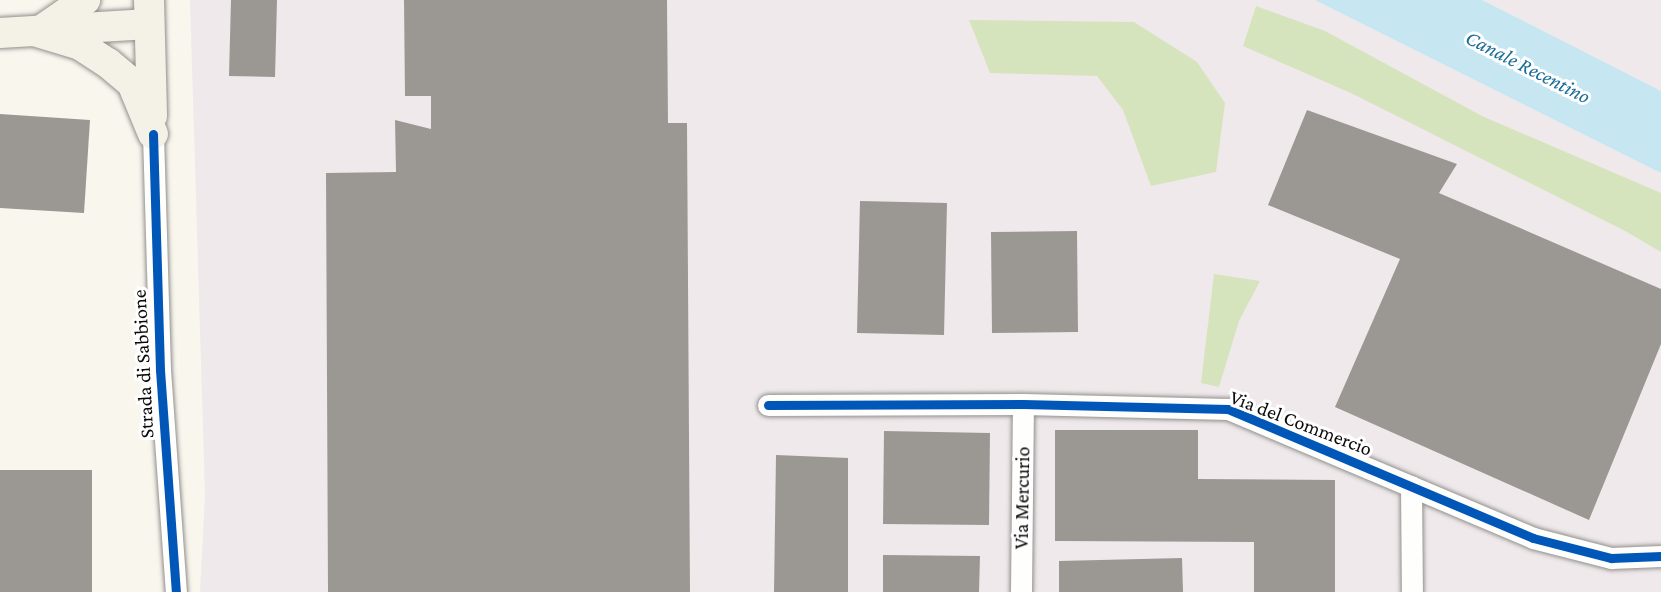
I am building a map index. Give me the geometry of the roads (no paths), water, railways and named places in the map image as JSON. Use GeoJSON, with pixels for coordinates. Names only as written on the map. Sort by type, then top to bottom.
{"type":"FeatureCollection","features":[{"type":"Feature","properties":{"kind":"main road"},"geometry":{"type":"LineString","coordinates":[[38,32],[85,0]]}},
{"type":"Feature","properties":{"kind":"main road"},"geometry":{"type":"LineString","coordinates":[[0,33],[38,32],[149,12]]}},
{"type":"Feature","properties":{"kind":"main road","name":"Strada di Sabbione"},"geometry":{"type":"LineString","coordinates":[[149,12],[153,134]]}},
{"type":"Feature","properties":{"kind":"main road"},"geometry":{"type":"LineString","coordinates":[[38,32],[80,45],[108,63],[132,83],[153,134]]}},
{"type":"Feature","properties":{"kind":"street","name":"Strada di Sabbione"},"geometry":{"type":"LineString","coordinates":[[153,134],[160,370],[176,592]]}},
{"type":"Feature","properties":{"kind":"street","name":"Via del Commercio"},"geometry":{"type":"LineString","coordinates":[[768,405],[1023,404],[1228,409],[1533,538],[1611,558],[1661,556]]}},
{"type":"Feature","properties":{"kind":"street","name":"Via Mercurio"},"geometry":{"type":"LineString","coordinates":[[1022,592],[1023,404]]}},
{"type":"Feature","properties":{"kind":"street"},"geometry":{"type":"LineString","coordinates":[[1411,486],[1412,592]]}},
{"type":"Feature","properties":{"kind":"water","name":"Canale Recentino"},"geometry":{"type":"Polygon","coordinates":[[[1315,0],[1482,0],[1661,91],[1661,173],[1315,0]]]}}]}
